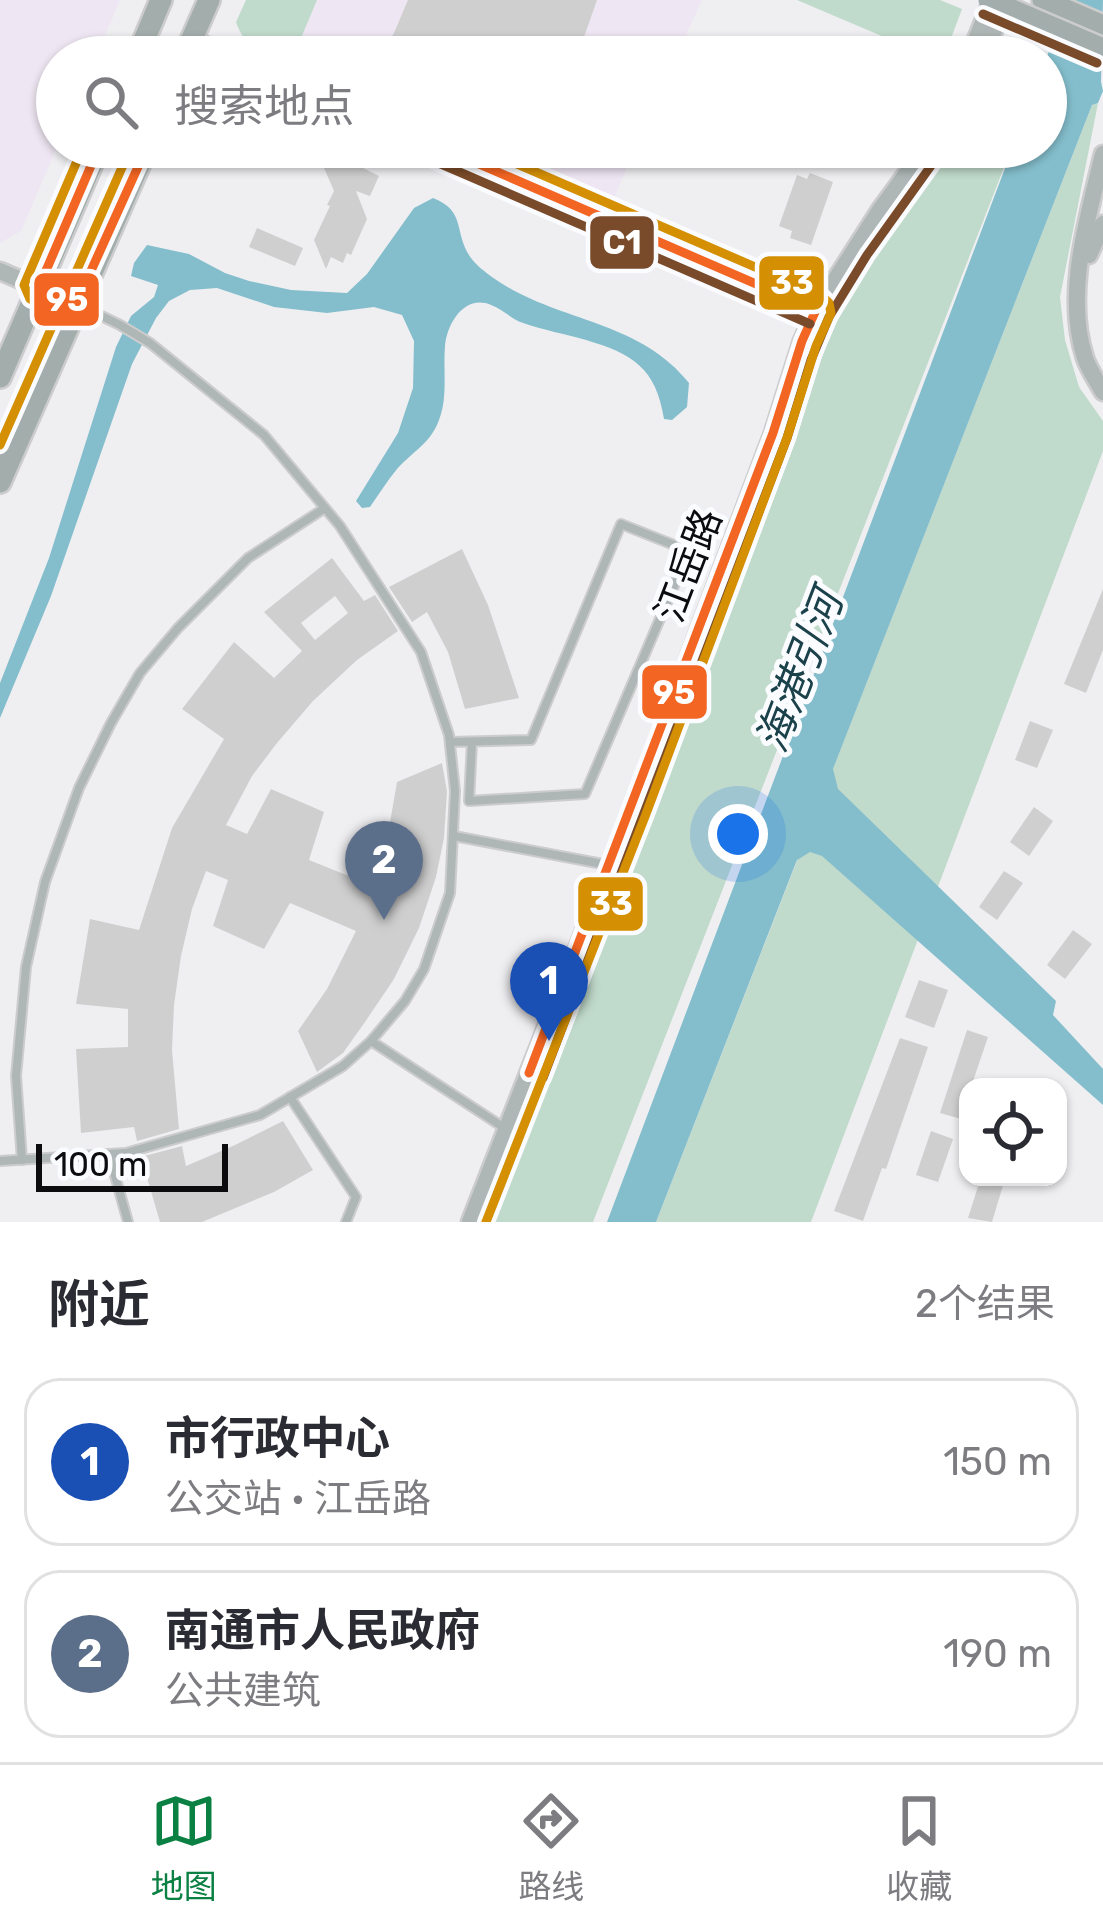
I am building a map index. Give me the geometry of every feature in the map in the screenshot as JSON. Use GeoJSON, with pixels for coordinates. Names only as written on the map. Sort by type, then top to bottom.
{"type":"FeatureCollection","features":[{"type":"Feature","properties":{"kind":"main road"},"geometry":{"type":"LineString","coordinates":[[146,36],[161,0]]}},
{"type":"Feature","properties":{"kind":"main road"},"geometry":{"type":"LineString","coordinates":[[193,36],[208,0]]}},
{"type":"Feature","properties":{"kind":"main road"},"geometry":{"type":"LineString","coordinates":[[990,0],[1103,50]]}},
{"type":"Feature","properties":{"kind":"main road"},"geometry":{"type":"LineString","coordinates":[[1043,0],[1103,26]]}},
{"type":"Feature","properties":{"kind":"main road"},"geometry":{"type":"LineString","coordinates":[[0,376],[90,168]]}},
{"type":"Feature","properties":{"kind":"main road"},"geometry":{"type":"LineString","coordinates":[[0,482],[138,168]]}},
{"type":"Feature","properties":{"kind":"street"},"geometry":{"type":"LineString","coordinates":[[977,36],[990,0]]}},
{"type":"Feature","properties":{"kind":"street"},"geometry":{"type":"LineString","coordinates":[[992,36],[1007,0]]}},
{"type":"Feature","properties":{"kind":"street"},"geometry":{"type":"LineString","coordinates":[[1103,154],[1078,278],[1078,320],[1086,361],[1103,392]]}},
{"type":"Feature","properties":{"kind":"street"},"geometry":{"type":"LineString","coordinates":[[488,168],[815,310]]}},
{"type":"Feature","properties":{"kind":"street","name":"江岳路"},"geometry":{"type":"LineString","coordinates":[[470,1222],[773,434],[802,341],[815,310],[911,168]]}},
{"type":"Feature","properties":{"kind":"street"},"geometry":{"type":"LineString","coordinates":[[1078,278],[1103,224]]}},
{"type":"Feature","properties":{"kind":"street"},"geometry":{"type":"LineString","coordinates":[[0,271],[76,304]]}},
{"type":"Feature","properties":{"kind":"lane"},"geometry":{"type":"LineString","coordinates":[[0,1161],[126,1153],[260,1115],[343,1066],[405,1001],[424,969],[449,892],[454,836],[450,742],[421,652],[340,526],[264,435],[149,343],[76,304]]}},
{"type":"Feature","properties":{"kind":"lane"},"geometry":{"type":"LineString","coordinates":[[22,1160],[16,1076],[26,967],[45,882],[79,788],[140,673],[178,628],[248,558],[325,508]]}},
{"type":"Feature","properties":{"kind":"lane"},"geometry":{"type":"LineString","coordinates":[[450,742],[531,740],[621,524],[689,551],[585,794],[470,802],[472,742]]}},
{"type":"Feature","properties":{"kind":"lane"},"geometry":{"type":"LineString","coordinates":[[454,836],[610,866]]}},
{"type":"Feature","properties":{"kind":"lane"},"geometry":{"type":"LineString","coordinates":[[371,1041],[507,1130]]}},
{"type":"Feature","properties":{"kind":"lane"},"geometry":{"type":"LineString","coordinates":[[290,1097],[356,1197],[346,1222]]}},
{"type":"Feature","properties":{"kind":"lane"},"geometry":{"type":"LineString","coordinates":[[109,1154],[128,1222]]}},
{"type":"Feature","properties":{"kind":"shaded area"},"geometry":{"type":"Polygon","coordinates":[[[0,0],[120,0],[105,36],[36,36],[36,168],[48,168],[21,231],[0,243],[0,0]]]}},
{"type":"Feature","properties":{"kind":"shaded area"},"geometry":{"type":"Polygon","coordinates":[[[317,0],[702,0],[686,36],[302,36],[317,0]]]}},
{"type":"Feature","properties":{"kind":"shaded area"},"geometry":{"type":"Polygon","coordinates":[[[527,168],[627,168],[611,205],[527,168]]]}},
{"type":"Feature","properties":{"kind":"green space"},"geometry":{"type":"Polygon","coordinates":[[[246,0],[317,0],[302,36],[243,36],[236,22],[246,0]]]}},
{"type":"Feature","properties":{"kind":"green space"},"geometry":{"type":"Polygon","coordinates":[[[797,0],[940,0],[962,9],[952,36],[882,36],[797,0]]]}},
{"type":"Feature","properties":{"kind":"green space"},"geometry":{"type":"Polygon","coordinates":[[[1098,103],[1060,297],[1065,340],[1079,387],[1103,421],[1103,451],[811,1222],[656,1222],[1092,105],[1098,103]]]}},
{"type":"Feature","properties":{"kind":"green space"},"geometry":{"type":"Polygon","coordinates":[[[932,168],[1004,168],[593,1222],[485,1222],[831,321],[932,168]]]}},
{"type":"Feature","properties":{"kind":"water"},"geometry":{"type":"Polygon","coordinates":[[[1068,0],[1103,0],[1103,91],[1092,105],[833,769],[838,789],[1056,1001],[1053,1015],[1103,1069],[1103,1105],[822,856],[810,852],[797,860],[656,1222],[607,1222],[1005,168],[1067,168],[1067,36],[1055,36],[1068,0]]]}},
{"type":"Feature","properties":{"kind":"water"},"geometry":{"type":"Polygon","coordinates":[[[433,198],[451,209],[466,249],[483,270],[542,304],[645,345],[689,383],[687,407],[672,420],[664,419],[655,387],[629,358],[603,345],[523,323],[491,305],[473,304],[459,313],[446,337],[443,402],[436,428],[397,469],[370,507],[362,508],[356,501],[398,433],[413,388],[414,341],[402,315],[374,307],[327,313],[274,307],[217,288],[190,290],[169,301],[132,364],[51,596],[0,718],[0,683],[49,558],[116,347],[131,316],[154,297],[158,285],[131,276],[147,245],[189,254],[249,281],[291,290],[347,293],[367,274],[414,208],[433,198]]]}},
{"type":"Feature","properties":{"kind":"building"},"geometry":{"type":"Polygon","coordinates":[[[408,0],[597,0],[584,36],[394,33],[408,0]]]}},
{"type":"Feature","properties":{"kind":"building"},"geometry":{"type":"Polygon","coordinates":[[[324,168],[363,168],[379,176],[370,196],[356,191],[367,219],[351,255],[347,253],[343,263],[331,257],[326,269],[314,240],[334,191],[324,168]]]}},
{"type":"Feature","properties":{"kind":"building"},"geometry":{"type":"Polygon","coordinates":[[[810,173],[833,182],[811,245],[790,238],[792,231],[779,226],[797,175],[807,179],[810,173]]]}},
{"type":"Feature","properties":{"kind":"building"},"geometry":{"type":"Polygon","coordinates":[[[257,228],[303,248],[295,266],[249,247],[257,228]]]}},
{"type":"Feature","properties":{"kind":"building"},"geometry":{"type":"Polygon","coordinates":[[[462,549],[488,605],[519,698],[465,709],[448,652],[427,612],[412,622],[389,587],[462,549]]]}},
{"type":"Feature","properties":{"kind":"building"},"geometry":{"type":"Polygon","coordinates":[[[332,558],[364,601],[375,595],[398,631],[357,660],[313,701],[252,776],[226,825],[247,834],[271,789],[324,812],[309,860],[371,885],[384,857],[397,782],[442,763],[447,792],[444,838],[419,928],[394,979],[365,1022],[343,1053],[317,1072],[298,1031],[327,989],[356,931],[290,903],[264,949],[213,926],[228,880],[206,871],[192,909],[174,1005],[172,1050],[179,1129],[137,1141],[134,1127],[81,1133],[76,1049],[128,1047],[128,1009],[76,1004],[90,919],[139,930],[172,828],[224,739],[182,709],[234,642],[274,678],[302,651],[264,612],[332,558]],[[335,596],[301,623],[315,640],[348,613],[335,596]]]}},
{"type":"Feature","properties":{"kind":"building"},"geometry":{"type":"Polygon","coordinates":[[[1103,589],[1103,650],[1086,693],[1064,684],[1103,589]]]}},
{"type":"Feature","properties":{"kind":"building"},"geometry":{"type":"Polygon","coordinates":[[[1030,721],[1053,730],[1037,768],[1015,760],[1030,721]]]}},
{"type":"Feature","properties":{"kind":"building"},"geometry":{"type":"Polygon","coordinates":[[[1034,807],[1053,821],[1029,856],[1010,842],[1034,807]]]}},
{"type":"Feature","properties":{"kind":"building"},"geometry":{"type":"Polygon","coordinates":[[[1004,871],[1023,883],[997,920],[979,907],[1004,871]]]}},
{"type":"Feature","properties":{"kind":"building"},"geometry":{"type":"Polygon","coordinates":[[[1073,930],[1092,944],[1065,979],[1047,965],[1073,930]]]}},
{"type":"Feature","properties":{"kind":"building"},"geometry":{"type":"Polygon","coordinates":[[[919,980],[948,990],[934,1028],[905,1017],[919,980]]]}},
{"type":"Feature","properties":{"kind":"building"},"geometry":{"type":"Polygon","coordinates":[[[967,1030],[988,1037],[974,1078],[959,1078],[959,1118],[940,1113],[967,1030]]]}},
{"type":"Feature","properties":{"kind":"building"},"geometry":{"type":"Polygon","coordinates":[[[900,1038],[928,1047],[863,1221],[834,1211],[900,1038]]]}},
{"type":"Feature","properties":{"kind":"building"},"geometry":{"type":"Polygon","coordinates":[[[283,1121],[313,1170],[202,1222],[160,1222],[141,1157],[182,1146],[186,1166],[283,1121]]]}},
{"type":"Feature","properties":{"kind":"building"},"geometry":{"type":"Polygon","coordinates":[[[931,1131],[953,1139],[938,1182],[916,1175],[931,1131]]]}},
{"type":"Feature","properties":{"kind":"building"},"geometry":{"type":"Polygon","coordinates":[[[978,1186],[1003,1186],[992,1222],[968,1218],[978,1186]]]}},
{"type":"Feature","properties":{"kind":"transit line","name":"C1"},"geometry":{"type":"LineString","coordinates":[[983,14],[1034,36]]}},
{"type":"Feature","properties":{"kind":"transit line","name":"C1"},"geometry":{"type":"LineString","coordinates":[[1067,50],[1097,63]]}},
{"type":"Feature","properties":{"kind":"transit line","name":"33"},"geometry":{"type":"LineString","coordinates":[[70,318],[30,299],[24,285],[74,168]]}},
{"type":"Feature","properties":{"kind":"transit line","name":"95"},"geometry":{"type":"LineString","coordinates":[[90,168],[39,287],[76,304],[138,168]]}},
{"type":"Feature","properties":{"kind":"transit line","name":"33"},"geometry":{"type":"LineString","coordinates":[[0,445],[122,168]]}},
{"type":"Feature","properties":{"kind":"transit line","name":"C1"},"geometry":{"type":"LineString","coordinates":[[450,168],[810,324]]}},
{"type":"Feature","properties":{"kind":"transit line","name":"95"},"geometry":{"type":"LineString","coordinates":[[488,168],[816,310]]}},
{"type":"Feature","properties":{"kind":"transit line","name":"33"},"geometry":{"type":"LineString","coordinates":[[486,1222],[646,814],[831,313],[822,296],[526,168]]}},
{"type":"Feature","properties":{"kind":"transit line","name":"C1"},"geometry":{"type":"LineString","coordinates":[[543,1078],[829,317],[929,168]]}},
{"type":"Feature","properties":{"kind":"transit line","name":"95"},"geometry":{"type":"LineString","coordinates":[[529,1073],[816,310]]}},
{"type":"Feature","properties":{"kind":"place","name":"南通市人民政府"},"geometry":{"type":"Point","coordinates":[384,920]}},
{"type":"Feature","properties":{"kind":"place","name":"市行政中心"},"geometry":{"type":"Point","coordinates":[549,1041]}},
{"type":"Feature","properties":{"kind":"water label","name":"海港引河"},"geometry":{"type":"Point","coordinates":[799,671]}}]}
